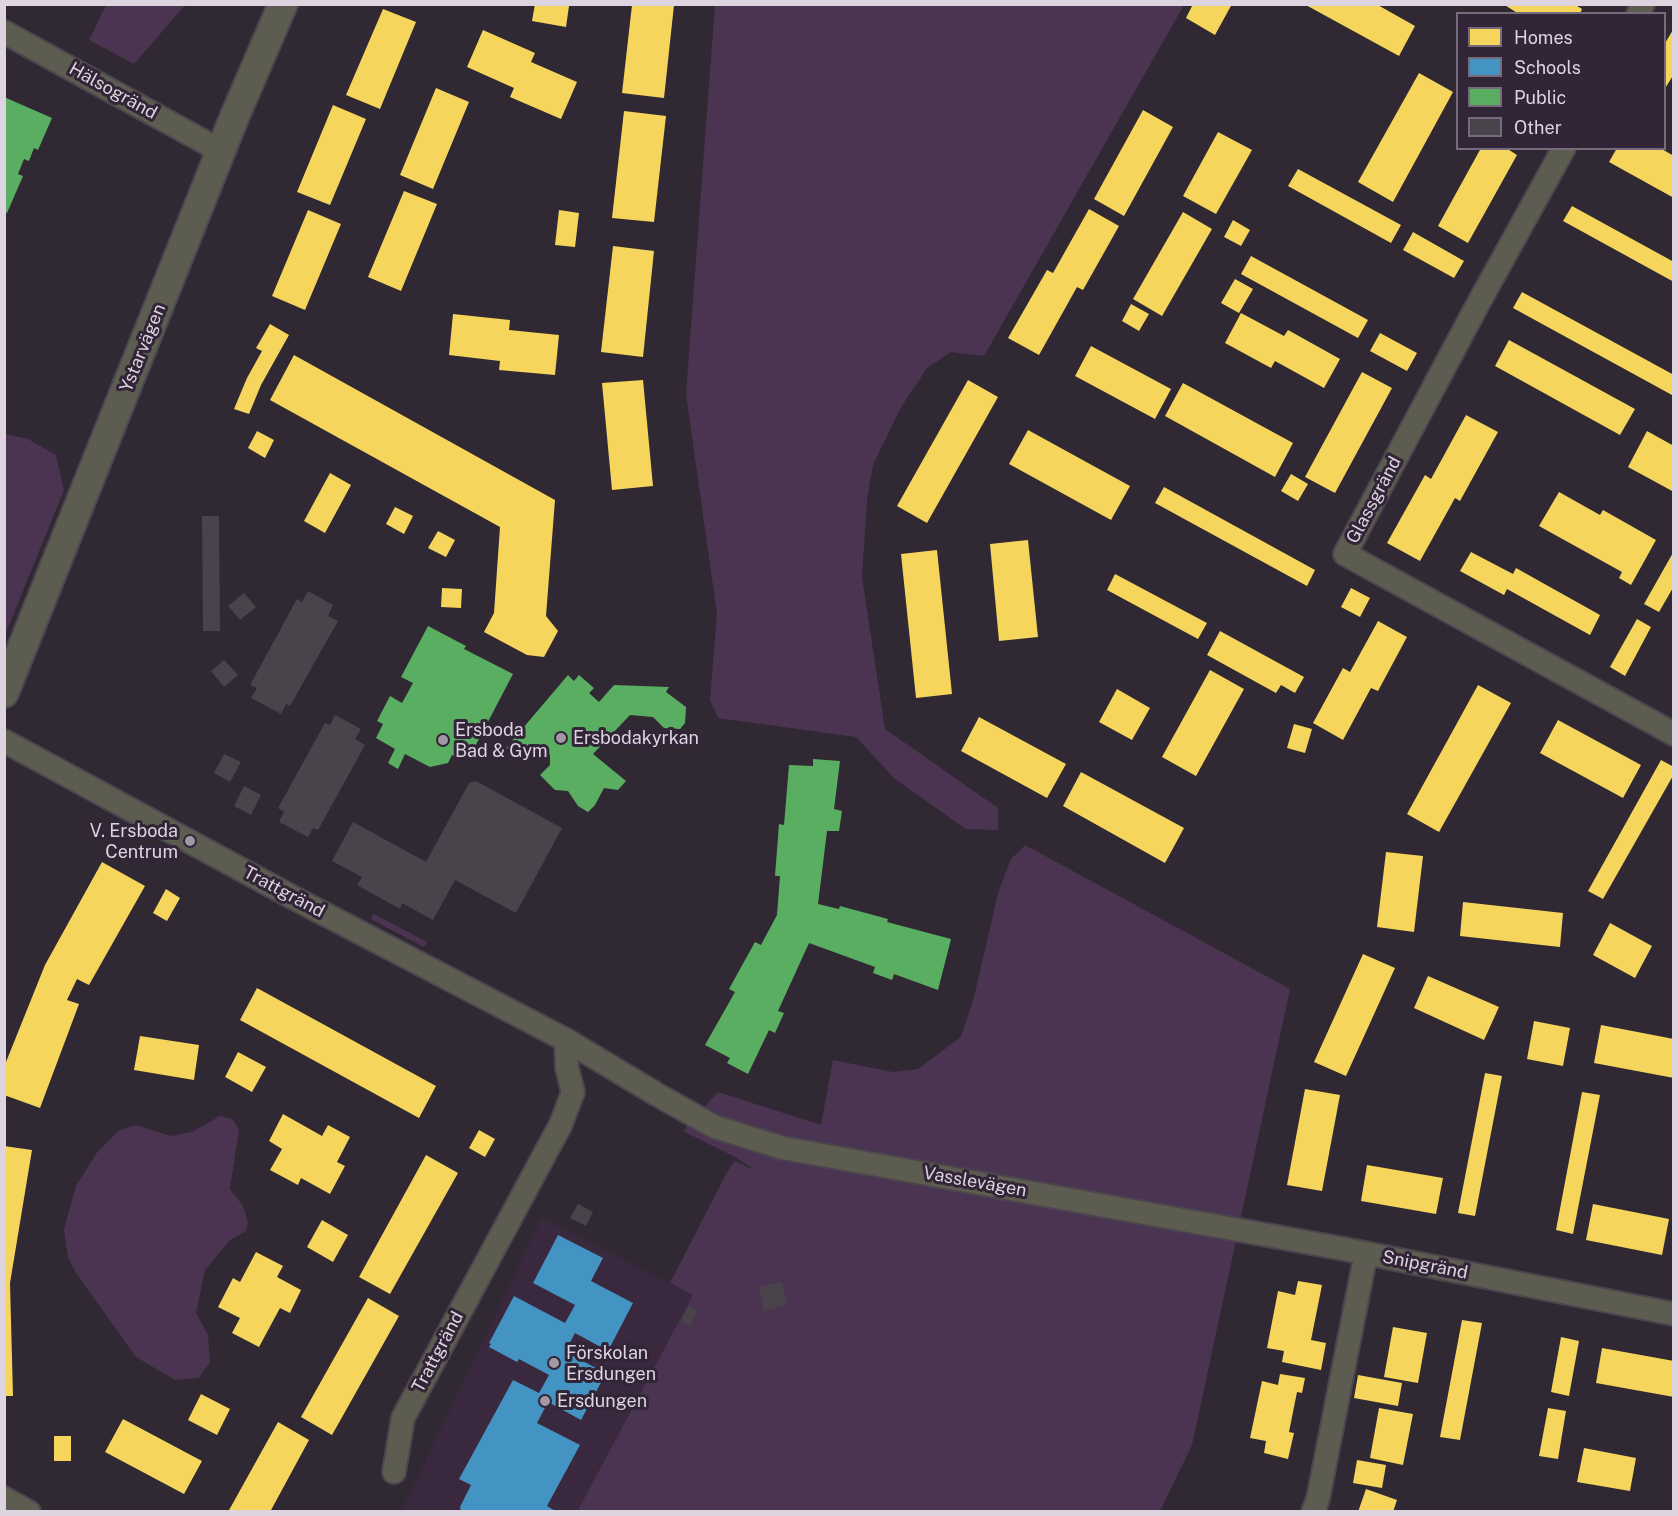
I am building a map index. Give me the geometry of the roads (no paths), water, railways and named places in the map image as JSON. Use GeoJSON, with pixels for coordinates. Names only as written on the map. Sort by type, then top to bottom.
{"type":"FeatureCollection","features":[{"type":"Feature","properties":{"kind":"street","name":"Ystarvägen"},"geometry":{"type":"LineString","coordinates":[[4,693],[221,151],[283,4]]}},
{"type":"Feature","properties":{"kind":"street","name":"Hälsogränd"},"geometry":{"type":"LineString","coordinates":[[4,32],[221,151]]}},
{"type":"Feature","properties":{"kind":"street","name":"Glassgränd"},"geometry":{"type":"LineString","coordinates":[[1563,150],[1478,304],[1346,554],[1674,734]]}},
{"type":"Feature","properties":{"kind":"street","name":"Trattgränd"},"geometry":{"type":"LineString","coordinates":[[4,741],[602,1061]]}},
{"type":"Feature","properties":{"kind":"street","name":"Trattgränd"},"geometry":{"type":"LineString","coordinates":[[394,1472],[403,1418],[561,1124],[573,1092],[567,1068],[566,1040]]}},
{"type":"Feature","properties":{"kind":"street","name":"Vasslevägen"},"geometry":{"type":"LineString","coordinates":[[602,1061],[715,1127],[783,1148],[1366,1253]]}},
{"type":"Feature","properties":{"kind":"street","name":"Snipgränd"},"geometry":{"type":"LineString","coordinates":[[1313,1512],[1318,1499],[1366,1253],[1674,1314]]}},
{"type":"Feature","properties":{"kind":"street"},"geometry":{"type":"LineString","coordinates":[[4,1498],[28,1512]]}},
{"type":"Feature","properties":{"kind":"place","name":"Ersbodakyrkan"},"geometry":{"type":"Point","coordinates":[561,738]}},
{"type":"Feature","properties":{"kind":"place","name":"Ersboda Bad & Gym"},"geometry":{"type":"Point","coordinates":[443,740]}},
{"type":"Feature","properties":{"kind":"place","name":"V. Ersboda Centrum"},"geometry":{"type":"Point","coordinates":[190,841]}},
{"type":"Feature","properties":{"kind":"place","name":"Förskolan Ersdungen"},"geometry":{"type":"Point","coordinates":[554,1363]}},
{"type":"Feature","properties":{"kind":"place","name":"Ersdungen"},"geometry":{"type":"Point","coordinates":[545,1401]}}]}
